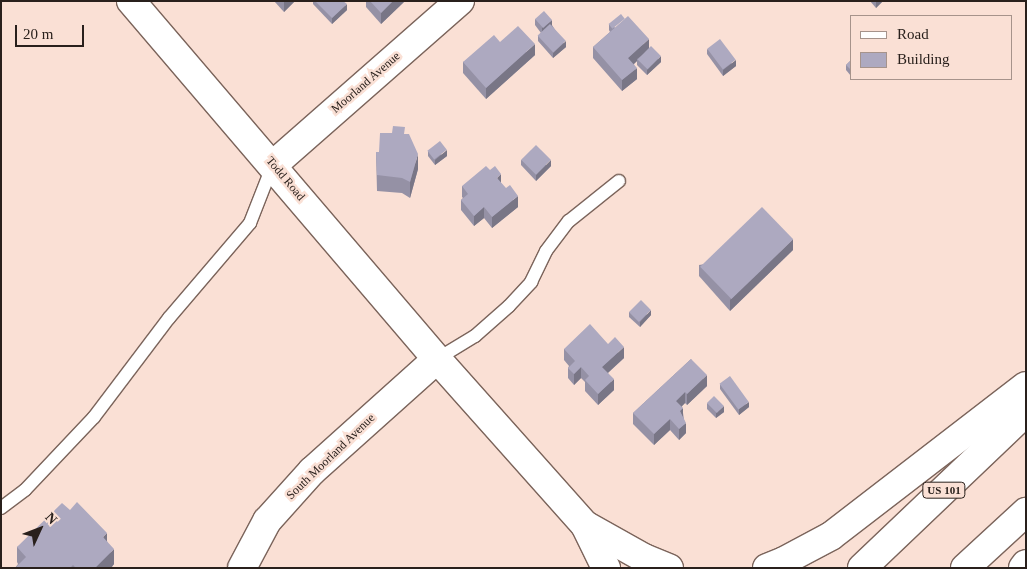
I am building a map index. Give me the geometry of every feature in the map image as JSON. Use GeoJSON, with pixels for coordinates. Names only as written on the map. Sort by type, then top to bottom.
{"type":"FeatureCollection","features":[{"type":"Feature","properties":{"kind":"main road","name":"Todd Road"},"geometry":{"type":"LineString","coordinates":[[131,1],[437,358],[584,525]]}},
{"type":"Feature","properties":{"kind":"main road","name":"Moorland Avenue"},"geometry":{"type":"LineString","coordinates":[[273,165],[460,1]]}},
{"type":"Feature","properties":{"kind":"main road","name":"South Moorland Avenue"},"geometry":{"type":"LineString","coordinates":[[242,568],[267,520],[312,471],[437,358]]}},
{"type":"Feature","properties":{"kind":"main road"},"geometry":{"type":"LineString","coordinates":[[767,568],[784,562],[830,536],[1026,386]]}},
{"type":"Feature","properties":{"kind":"main road","name":"US 101"},"geometry":{"type":"LineString","coordinates":[[862,568],[1026,412]]}},
{"type":"Feature","properties":{"kind":"main road"},"geometry":{"type":"LineString","coordinates":[[965,568],[1026,512]]}},
{"type":"Feature","properties":{"kind":"main road"},"geometry":{"type":"LineString","coordinates":[[584,525],[606,568]]}},
{"type":"Feature","properties":{"kind":"main road"},"geometry":{"type":"LineString","coordinates":[[584,525],[644,558],[669,568]]}},
{"type":"Feature","properties":{"kind":"main road"},"geometry":{"type":"LineString","coordinates":[[1023,568],[1026,564]]}},
{"type":"Feature","properties":{"kind":"lane"},"geometry":{"type":"LineString","coordinates":[[1,508],[25,490],[94,417],[169,318],[250,223],[273,165]]}},
{"type":"Feature","properties":{"kind":"lane"},"geometry":{"type":"LineString","coordinates":[[437,358],[475,336],[509,306],[531,282],[546,250],[569,221],[619,181]]}},
{"type":"Feature","properties":{"kind":"building"},"geometry":{"type":"Polygon","coordinates":[[[315,1],[343,1],[347,4],[332,18],[315,1]]]}},
{"type":"Feature","properties":{"kind":"building"},"geometry":{"type":"Polygon","coordinates":[[[370,1],[393,1],[381,13],[370,1]]]}},
{"type":"Feature","properties":{"kind":"building"},"geometry":{"type":"Polygon","coordinates":[[[544,11],[552,20],[543,28],[535,19],[544,11]]]}},
{"type":"Feature","properties":{"kind":"building"},"geometry":{"type":"Polygon","coordinates":[[[621,14],[625,19],[612,29],[609,24],[621,14]]]}},
{"type":"Feature","properties":{"kind":"building"},"geometry":{"type":"Polygon","coordinates":[[[628,16],[649,39],[628,58],[637,68],[622,80],[593,47],[628,16]]]}},
{"type":"Feature","properties":{"kind":"building"},"geometry":{"type":"Polygon","coordinates":[[[550,24],[566,41],[553,52],[538,36],[550,24]]]}},
{"type":"Feature","properties":{"kind":"building"},"geometry":{"type":"Polygon","coordinates":[[[518,26],[535,44],[486,88],[463,62],[494,35],[500,42],[518,26]]]}},
{"type":"Feature","properties":{"kind":"building"},"geometry":{"type":"Polygon","coordinates":[[[720,39],[736,60],[723,69],[707,49],[720,39]]]}},
{"type":"Feature","properties":{"kind":"building"},"geometry":{"type":"Polygon","coordinates":[[[651,46],[661,56],[647,69],[638,59],[651,46]]]}},
{"type":"Feature","properties":{"kind":"building"},"geometry":{"type":"Polygon","coordinates":[[[850,61],[850,69],[846,65],[850,61]]]}},
{"type":"Feature","properties":{"kind":"building"},"geometry":{"type":"Polygon","coordinates":[[[393,126],[405,127],[404,134],[409,134],[418,154],[410,182],[402,178],[377,175],[376,152],[379,152],[380,133],[392,133],[393,126]]]}},
{"type":"Feature","properties":{"kind":"building"},"geometry":{"type":"Polygon","coordinates":[[[440,141],[447,150],[434,160],[427,151],[440,141]]]}},
{"type":"Feature","properties":{"kind":"building"},"geometry":{"type":"Polygon","coordinates":[[[536,145],[551,160],[536,175],[521,160],[536,145]]]}},
{"type":"Feature","properties":{"kind":"building"},"geometry":{"type":"Polygon","coordinates":[[[486,166],[490,170],[495,166],[501,174],[497,178],[506,188],[510,185],[518,196],[492,217],[484,207],[474,216],[461,200],[468,194],[462,186],[486,166]]]}},
{"type":"Feature","properties":{"kind":"building"},"geometry":{"type":"Polygon","coordinates":[[[762,207],[793,239],[731,299],[700,267],[762,207]]]}},
{"type":"Feature","properties":{"kind":"building"},"geometry":{"type":"Polygon","coordinates":[[[641,300],[651,310],[639,322],[629,312],[641,300]]]}},
{"type":"Feature","properties":{"kind":"building"},"geometry":{"type":"Polygon","coordinates":[[[590,324],[608,344],[615,337],[624,347],[602,367],[614,379],[598,394],[585,380],[589,376],[581,367],[574,374],[568,368],[575,361],[564,349],[590,324]]]}},
{"type":"Feature","properties":{"kind":"building"},"geometry":{"type":"Polygon","coordinates":[[[691,359],[707,375],[687,394],[685,392],[676,401],[683,408],[680,411],[686,423],[679,429],[670,419],[654,434],[633,413],[691,359]]]}},
{"type":"Feature","properties":{"kind":"building"},"geometry":{"type":"Polygon","coordinates":[[[730,376],[749,402],[738,410],[719,384],[730,376]]]}},
{"type":"Feature","properties":{"kind":"building"},"geometry":{"type":"Polygon","coordinates":[[[714,396],[724,406],[717,413],[707,403],[714,396]]]}},
{"type":"Feature","properties":{"kind":"building"},"geometry":{"type":"Polygon","coordinates":[[[77,502],[107,533],[103,537],[114,549],[95,568],[76,568],[73,565],[70,568],[15,568],[26,557],[17,547],[62,503],[70,510],[77,502]]]}}]}
